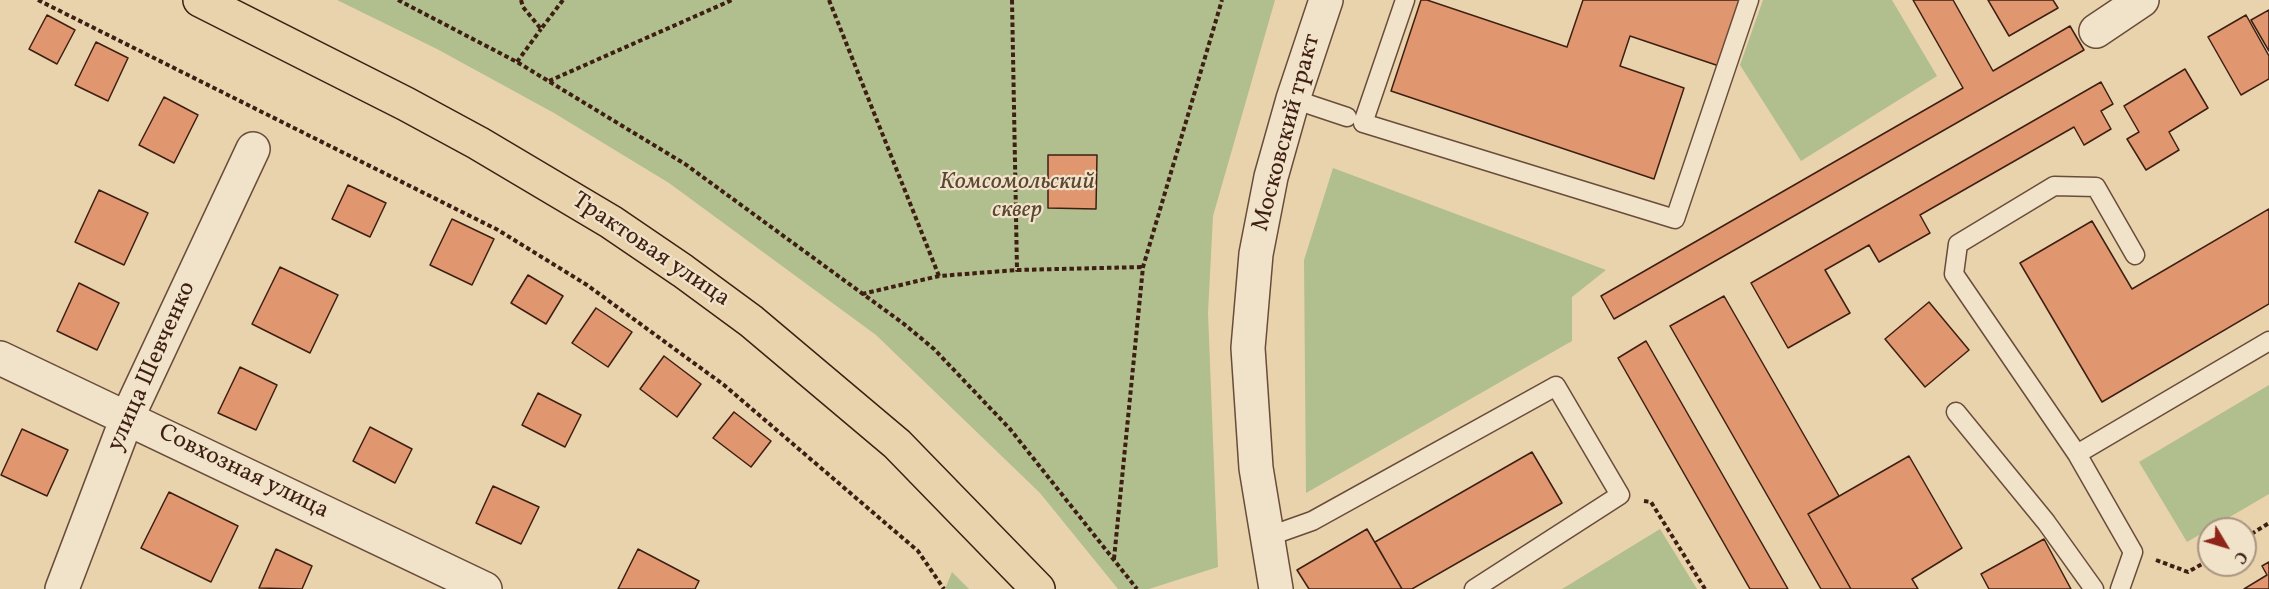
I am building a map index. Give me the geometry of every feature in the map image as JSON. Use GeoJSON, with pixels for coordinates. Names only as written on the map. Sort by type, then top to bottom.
{"type":"FeatureCollection","features":[{"type":"Feature","properties":{"kind":"main road","name":"Трактовая улица"},"geometry":{"type":"LineString","coordinates":[[200,0],[478,143],[611,222],[683,271],[751,321],[897,444],[1038,589]]}},
{"type":"Feature","properties":{"kind":"street","name":"Московский тракт"},"geometry":{"type":"LineString","coordinates":[[1276,589],[1256,468],[1248,348],[1256,254],[1271,177],[1293,99],[1326,0]]}},
{"type":"Feature","properties":{"kind":"street"},"geometry":{"type":"LineString","coordinates":[[2096,31],[2142,0]]}},
{"type":"Feature","properties":{"kind":"street","name":"улица Шевченко"},"geometry":{"type":"LineString","coordinates":[[62,589],[127,418],[253,149]]}},
{"type":"Feature","properties":{"kind":"street","name":"Совхозная улица"},"geometry":{"type":"LineString","coordinates":[[0,358],[485,589]]}},
{"type":"Feature","properties":{"kind":"lane"},"geometry":{"type":"LineString","coordinates":[[1405,0],[1363,123],[1675,219],[1749,0]]}},
{"type":"Feature","properties":{"kind":"lane"},"geometry":{"type":"LineString","coordinates":[[1293,99],[1347,117]]}},
{"type":"Feature","properties":{"kind":"lane"},"geometry":{"type":"LineString","coordinates":[[2120,589],[2133,552],[2077,454],[1954,274],[1958,244],[2054,186],[2096,187],[2135,255]]}},
{"type":"Feature","properties":{"kind":"lane"},"geometry":{"type":"LineString","coordinates":[[2077,454],[2269,341]]}},
{"type":"Feature","properties":{"kind":"lane"},"geometry":{"type":"LineString","coordinates":[[1267,537],[1312,521],[1556,387],[1620,495],[1474,589]]}},
{"type":"Feature","properties":{"kind":"lane"},"geometry":{"type":"LineString","coordinates":[[1956,412],[2046,522],[2094,589]]}},
{"type":"Feature","properties":{"kind":"path"},"geometry":{"type":"LineString","coordinates":[[38,0],[498,230],[587,285],[733,392],[918,551],[944,589]]}},
{"type":"Feature","properties":{"kind":"path"},"geometry":{"type":"LineString","coordinates":[[398,0],[517,62],[685,164],[904,324],[927,344],[1010,429],[1137,589]]}},
{"type":"Feature","properties":{"kind":"path"},"geometry":{"type":"LineString","coordinates":[[521,0],[541,29]]}},
{"type":"Feature","properties":{"kind":"path"},"geometry":{"type":"LineString","coordinates":[[517,62],[563,0]]}},
{"type":"Feature","properties":{"kind":"path"},"geometry":{"type":"LineString","coordinates":[[548,81],[732,0]]}},
{"type":"Feature","properties":{"kind":"path"},"geometry":{"type":"LineString","coordinates":[[829,0],[939,276]]}},
{"type":"Feature","properties":{"kind":"path"},"geometry":{"type":"LineString","coordinates":[[1012,0],[1017,270]]}},
{"type":"Feature","properties":{"kind":"path"},"geometry":{"type":"LineString","coordinates":[[1114,559],[1143,267],[1222,0]]}},
{"type":"Feature","properties":{"kind":"path"},"geometry":{"type":"LineString","coordinates":[[862,294],[939,276],[1017,270],[1143,267]]}},
{"type":"Feature","properties":{"kind":"path"},"geometry":{"type":"LineString","coordinates":[[1620,495],[1652,502],[1705,589]]}},
{"type":"Feature","properties":{"kind":"path"},"geometry":{"type":"LineString","coordinates":[[2133,552],[2188,572],[2197,567]]}},
{"type":"Feature","properties":{"kind":"green space","name":"Комсомольский сквер"},"geometry":{"type":"Polygon","coordinates":[[[337,0],[1275,0],[1213,216],[1208,313],[1218,567],[1149,589],[1118,589],[1040,493],[876,335],[669,183],[554,113],[437,49],[337,0]]]}},
{"type":"Feature","properties":{"kind":"green space"},"geometry":{"type":"Polygon","coordinates":[[[1763,0],[1892,0],[1937,76],[1801,161],[1740,65],[1763,0]]]}},
{"type":"Feature","properties":{"kind":"green space"},"geometry":{"type":"Polygon","coordinates":[[[1333,168],[1606,270],[1572,297],[1572,341],[1306,493],[1304,260],[1333,168]]]}},
{"type":"Feature","properties":{"kind":"green space"},"geometry":{"type":"Polygon","coordinates":[[[2269,385],[2269,494],[2230,517],[2197,517],[2197,536],[2187,542],[2139,462],[2269,385]]]}},
{"type":"Feature","properties":{"kind":"green space"},"geometry":{"type":"Polygon","coordinates":[[[1660,529],[1697,589],[1562,589],[1660,529]]]}},
{"type":"Feature","properties":{"kind":"green space"},"geometry":{"type":"Polygon","coordinates":[[[952,572],[969,589],[945,589],[952,572]]]}},
{"type":"Feature","properties":{"kind":"building"},"geometry":{"type":"Polygon","coordinates":[[[1421,0],[1427,0],[1567,47],[1583,0],[1741,0],[1719,66],[1630,36],[1620,66],[1684,88],[1654,179],[1391,91],[1421,0]]]}},
{"type":"Feature","properties":{"kind":"building"},"geometry":{"type":"Polygon","coordinates":[[[1913,0],[1953,0],[1993,71],[2070,26],[2084,50],[1614,319],[1601,296],[1963,88],[1913,0]]]}},
{"type":"Feature","properties":{"kind":"building"},"geometry":{"type":"Polygon","coordinates":[[[1988,0],[2053,0],[2058,8],[2009,36],[1988,0]]]}},
{"type":"Feature","properties":{"kind":"building"},"geometry":{"type":"Polygon","coordinates":[[[2269,10],[2269,51],[2251,20],[2269,10]]]}},
{"type":"Feature","properties":{"kind":"building"},"geometry":{"type":"Polygon","coordinates":[[[47,15],[75,30],[57,64],[29,49],[47,15]]]}},
{"type":"Feature","properties":{"kind":"building"},"geometry":{"type":"Polygon","coordinates":[[[2246,15],[2269,56],[2269,79],[2241,95],[2208,37],[2246,15]]]}},
{"type":"Feature","properties":{"kind":"building"},"geometry":{"type":"Polygon","coordinates":[[[96,42],[128,58],[108,101],[75,85],[96,42]]]}},
{"type":"Feature","properties":{"kind":"building"},"geometry":{"type":"Polygon","coordinates":[[[2185,69],[2208,108],[2169,132],[2179,150],[2146,170],[2127,139],[2139,132],[2124,106],[2185,69]]]}},
{"type":"Feature","properties":{"kind":"building"},"geometry":{"type":"Polygon","coordinates":[[[2101,82],[2113,104],[2101,111],[2111,129],[2084,145],[2074,127],[1920,215],[1930,233],[1879,262],[1869,245],[1825,270],[1850,313],[1788,348],[1751,283],[2101,82]]]}},
{"type":"Feature","properties":{"kind":"building"},"geometry":{"type":"Polygon","coordinates":[[[164,97],[198,115],[174,163],[139,145],[164,97]]]}},
{"type":"Feature","properties":{"kind":"building"},"geometry":{"type":"Polygon","coordinates":[[[1048,155],[1097,155],[1096,209],[1048,208],[1048,155]]]}},
{"type":"Feature","properties":{"kind":"building"},"geometry":{"type":"Polygon","coordinates":[[[348,185],[386,203],[370,237],[332,219],[348,185]]]}},
{"type":"Feature","properties":{"kind":"building"},"geometry":{"type":"Polygon","coordinates":[[[99,190],[148,213],[124,265],[75,242],[99,190]]]}},
{"type":"Feature","properties":{"kind":"building"},"geometry":{"type":"Polygon","coordinates":[[[2269,209],[2269,304],[2102,402],[2020,263],[2092,221],[2132,289],[2269,209]]]}},
{"type":"Feature","properties":{"kind":"building"},"geometry":{"type":"Polygon","coordinates":[[[452,219],[494,239],[472,285],[430,265],[452,219]]]}},
{"type":"Feature","properties":{"kind":"building"},"geometry":{"type":"Polygon","coordinates":[[[280,267],[338,295],[310,353],[252,324],[280,267]]]}},
{"type":"Feature","properties":{"kind":"building"},"geometry":{"type":"Polygon","coordinates":[[[528,275],[563,296],[546,324],[511,303],[528,275]]]}},
{"type":"Feature","properties":{"kind":"building"},"geometry":{"type":"Polygon","coordinates":[[[79,283],[119,303],[97,350],[57,331],[79,283]]]}},
{"type":"Feature","properties":{"kind":"building"},"geometry":{"type":"Polygon","coordinates":[[[1724,296],[1839,496],[1808,514],[1851,589],[1821,589],[1670,326],[1724,296]]]}},
{"type":"Feature","properties":{"kind":"building"},"geometry":{"type":"Polygon","coordinates":[[[1929,302],[1969,350],[1925,387],[1885,339],[1929,302]]]}},
{"type":"Feature","properties":{"kind":"building"},"geometry":{"type":"Polygon","coordinates":[[[596,308],[632,332],[608,367],[572,343],[596,308]]]}},
{"type":"Feature","properties":{"kind":"building"},"geometry":{"type":"Polygon","coordinates":[[[1646,341],[1788,589],[1750,589],[1618,358],[1646,341]]]}},
{"type":"Feature","properties":{"kind":"building"},"geometry":{"type":"Polygon","coordinates":[[[664,356],[701,384],[677,417],[640,389],[664,356]]]}},
{"type":"Feature","properties":{"kind":"building"},"geometry":{"type":"Polygon","coordinates":[[[240,367],[277,385],[256,430],[218,413],[240,367]]]}},
{"type":"Feature","properties":{"kind":"building"},"geometry":{"type":"Polygon","coordinates":[[[538,393],[581,415],[565,447],[522,425],[538,393]]]}},
{"type":"Feature","properties":{"kind":"building"},"geometry":{"type":"Polygon","coordinates":[[[734,412],[771,441],[751,467],[713,438],[734,412]]]}},
{"type":"Feature","properties":{"kind":"building"},"geometry":{"type":"Polygon","coordinates":[[[370,427],[412,449],[395,483],[353,461],[370,427]]]}},
{"type":"Feature","properties":{"kind":"building"},"geometry":{"type":"Polygon","coordinates":[[[22,429],[68,450],[47,496],[1,475],[22,429]]]}},
{"type":"Feature","properties":{"kind":"building"},"geometry":{"type":"Polygon","coordinates":[[[1532,452],[1562,503],[1412,589],[1402,589],[1375,542],[1532,452]]]}},
{"type":"Feature","properties":{"kind":"building"},"geometry":{"type":"Polygon","coordinates":[[[1909,456],[1962,548],[1912,579],[1918,589],[1851,589],[1808,514],[1909,456]]]}},
{"type":"Feature","properties":{"kind":"building"},"geometry":{"type":"Polygon","coordinates":[[[493,486],[539,507],[521,544],[476,523],[493,486]]]}},
{"type":"Feature","properties":{"kind":"building"},"geometry":{"type":"Polygon","coordinates":[[[169,492],[238,526],[211,582],[141,548],[169,492]]]}},
{"type":"Feature","properties":{"kind":"building"},"geometry":{"type":"Polygon","coordinates":[[[1367,529],[1402,589],[1309,589],[1297,570],[1367,529]]]}},
{"type":"Feature","properties":{"kind":"building"},"geometry":{"type":"Polygon","coordinates":[[[2044,539],[2071,589],[1989,589],[1981,574],[2044,539]]]}},
{"type":"Feature","properties":{"kind":"building"},"geometry":{"type":"Polygon","coordinates":[[[276,549],[312,566],[302,589],[259,588],[276,549]]]}},
{"type":"Feature","properties":{"kind":"building"},"geometry":{"type":"Polygon","coordinates":[[[638,549],[699,581],[695,589],[618,589],[638,549]]]}},
{"type":"Feature","properties":{"kind":"building"},"geometry":{"type":"Polygon","coordinates":[[[2269,562],[2269,589],[2244,589],[2267,575],[2262,566],[2269,562]]]}}]}
